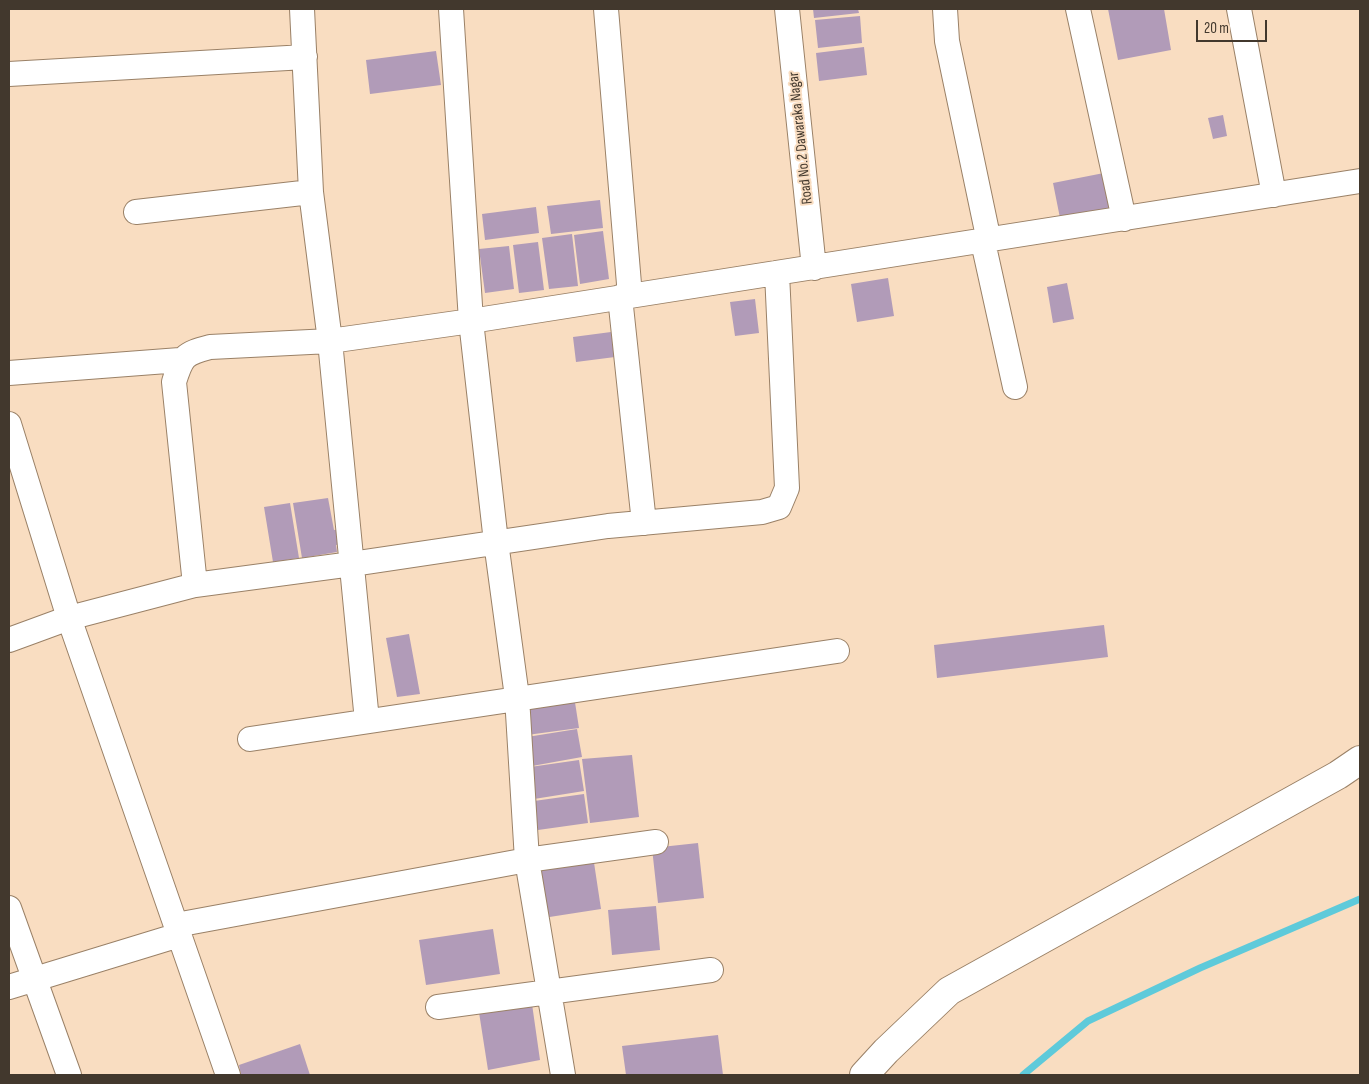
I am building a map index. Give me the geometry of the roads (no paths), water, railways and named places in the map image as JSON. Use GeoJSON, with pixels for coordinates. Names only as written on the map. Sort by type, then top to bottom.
{"type":"FeatureCollection","features":[{"type":"Feature","properties":{"kind":"street"},"geometry":{"type":"LineString","coordinates":[[302,9],[311,192],[330,341],[367,721]]}},
{"type":"Feature","properties":{"kind":"street"},"geometry":{"type":"LineString","coordinates":[[451,9],[471,321],[496,542],[517,698],[527,860],[563,1075]]}},
{"type":"Feature","properties":{"kind":"street"},"geometry":{"type":"LineString","coordinates":[[606,9],[625,296],[644,523]]}},
{"type":"Feature","properties":{"kind":"street","name":"Road No.2 Dawaraka Nagar"},"geometry":{"type":"LineString","coordinates":[[787,9],[814,268]]}},
{"type":"Feature","properties":{"kind":"street"},"geometry":{"type":"LineString","coordinates":[[945,9],[947,41],[1015,387]]}},
{"type":"Feature","properties":{"kind":"street"},"geometry":{"type":"LineString","coordinates":[[1078,9],[1124,219]]}},
{"type":"Feature","properties":{"kind":"street"},"geometry":{"type":"LineString","coordinates":[[1239,9],[1274,195]]}},
{"type":"Feature","properties":{"kind":"street"},"geometry":{"type":"LineString","coordinates":[[9,74],[305,57]]}},
{"type":"Feature","properties":{"kind":"street"},"geometry":{"type":"LineString","coordinates":[[9,373],[180,360],[193,351],[210,347],[330,341],[471,321],[986,242],[1360,181]]}},
{"type":"Feature","properties":{"kind":"street"},"geometry":{"type":"LineString","coordinates":[[136,212],[311,192]]}},
{"type":"Feature","properties":{"kind":"street"},"geometry":{"type":"LineString","coordinates":[[9,640],[69,618],[196,585],[496,542],[644,523],[762,512],[779,507],[787,488],[777,273]]}},
{"type":"Feature","properties":{"kind":"street"},"geometry":{"type":"LineString","coordinates":[[180,360],[174,382],[196,585]]}},
{"type":"Feature","properties":{"kind":"street"},"geometry":{"type":"LineString","coordinates":[[9,424],[69,618],[228,1075]]}},
{"type":"Feature","properties":{"kind":"street"},"geometry":{"type":"LineString","coordinates":[[250,738],[837,651]]}},
{"type":"Feature","properties":{"kind":"street"},"geometry":{"type":"LineString","coordinates":[[864,1075],[886,1050],[948,991],[1329,780],[1360,760]]}},
{"type":"Feature","properties":{"kind":"street"},"geometry":{"type":"LineString","coordinates":[[9,987],[177,930],[527,860],[656,842]]}},
{"type":"Feature","properties":{"kind":"street"},"geometry":{"type":"LineString","coordinates":[[9,908],[69,1075]]}},
{"type":"Feature","properties":{"kind":"street"},"geometry":{"type":"LineString","coordinates":[[438,1007],[549,990],[711,970]]}},
{"type":"Feature","properties":{"kind":"waterway"},"geometry":{"type":"LineString","coordinates":[[1023,1075],[1088,1021],[1200,968],[1360,899]]}}]}
